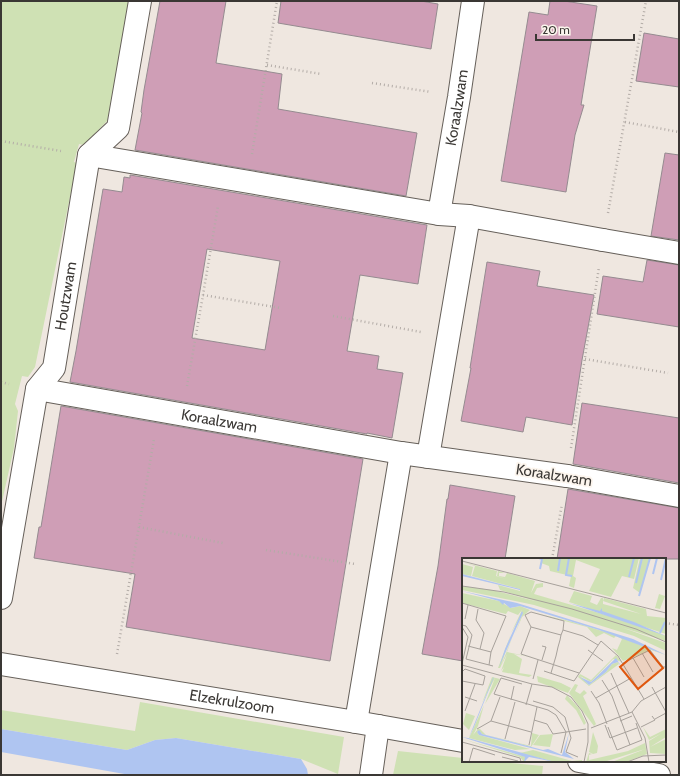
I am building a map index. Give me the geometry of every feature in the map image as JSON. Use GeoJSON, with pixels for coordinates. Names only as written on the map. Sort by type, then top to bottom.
{"type":"FeatureCollection","features":[{"type":"Feature","properties":{"kind":"street"},"geometry":{"type":"LineString","coordinates":[[89,155],[118,128],[140,1]]}},
{"type":"Feature","properties":{"kind":"street","name":"Koraalzwam"},"geometry":{"type":"LineString","coordinates":[[440,214],[459,97],[472,1]]}},
{"type":"Feature","properties":{"kind":"street"},"geometry":{"type":"LineString","coordinates":[[89,155],[440,214],[469,216],[679,253]]}},
{"type":"Feature","properties":{"kind":"street","name":"Houtzwam"},"geometry":{"type":"LineString","coordinates":[[1,598],[37,389],[54,368],[89,155]]}},
{"type":"Feature","properties":{"kind":"street"},"geometry":{"type":"LineString","coordinates":[[428,457],[469,216]]}},
{"type":"Feature","properties":{"kind":"street","name":"Koraalzwam"},"geometry":{"type":"LineString","coordinates":[[37,389],[401,453],[567,476],[679,496]]}},
{"type":"Feature","properties":{"kind":"street"},"geometry":{"type":"LineString","coordinates":[[356,722],[401,453]]}},
{"type":"Feature","properties":{"kind":"street","name":"Elzekrulzoom"},"geometry":{"type":"LineString","coordinates":[[1,664],[462,741]]}},
{"type":"Feature","properties":{"kind":"street"},"geometry":{"type":"LineString","coordinates":[[371,775],[378,726]]}},
{"type":"Feature","properties":{"kind":"street"},"geometry":{"type":"LineString","coordinates":[[585,762],[659,775]]}},
{"type":"Feature","properties":{"kind":"path"},"geometry":{"type":"LineString","coordinates":[[247,182],[277,1]]}},
{"type":"Feature","properties":{"kind":"path"},"geometry":{"type":"LineString","coordinates":[[552,558],[567,476],[603,240],[646,1]]}},
{"type":"Feature","properties":{"kind":"path"},"geometry":{"type":"LineString","coordinates":[[267,65],[321,74]]}},
{"type":"Feature","properties":{"kind":"path"},"geometry":{"type":"LineString","coordinates":[[372,83],[459,97]]}},
{"type":"Feature","properties":{"kind":"path"},"geometry":{"type":"LineString","coordinates":[[625,122],[679,132]]}},
{"type":"Feature","properties":{"kind":"path"},"geometry":{"type":"LineString","coordinates":[[1,141],[89,155]]}},
{"type":"Feature","properties":{"kind":"path"},"geometry":{"type":"LineString","coordinates":[[181,414],[203,295],[222,178]]}},
{"type":"Feature","properties":{"kind":"path"},"geometry":{"type":"LineString","coordinates":[[203,295],[281,308]]}},
{"type":"Feature","properties":{"kind":"path"},"geometry":{"type":"LineString","coordinates":[[333,316],[448,336]]}},
{"type":"Feature","properties":{"kind":"path"},"geometry":{"type":"LineString","coordinates":[[585,359],[668,373]]}},
{"type":"Feature","properties":{"kind":"path"},"geometry":{"type":"LineString","coordinates":[[112,682],[159,410]]}},
{"type":"Feature","properties":{"kind":"path"},"geometry":{"type":"LineString","coordinates":[[139,527],[223,543]]}},
{"type":"Feature","properties":{"kind":"path"},"geometry":{"type":"LineString","coordinates":[[266,550],[382,568]]}},
{"type":"Feature","properties":{"kind":"path"},"geometry":{"type":"LineString","coordinates":[[666,623],[679,625]]}},
{"type":"Feature","properties":{"kind":"green space"},"geometry":{"type":"Polygon","coordinates":[[[1,1],[131,1],[109,119],[84,145],[79,144],[74,162],[77,163],[35,367],[28,377],[22,376],[15,404],[18,411],[14,448],[1,506],[1,1]]]}},
{"type":"Feature","properties":{"kind":"green space"},"geometry":{"type":"Polygon","coordinates":[[[140,702],[344,737],[338,774],[301,759],[176,738],[155,740],[127,750],[1,729],[1,710],[135,731],[140,702]]]}},
{"type":"Feature","properties":{"kind":"green space"},"geometry":{"type":"Polygon","coordinates":[[[398,751],[462,758],[462,762],[501,762],[543,766],[542,775],[393,775],[398,751]]]}},
{"type":"Feature","properties":{"kind":"water"},"geometry":{"type":"Polygon","coordinates":[[[1,729],[127,750],[155,740],[176,738],[301,759],[307,769],[308,775],[130,775],[1,752],[1,729]]]}},
{"type":"Feature","properties":{"kind":"building"},"geometry":{"type":"Polygon","coordinates":[[[160,1],[226,1],[216,63],[282,74],[278,109],[417,133],[406,196],[135,150],[160,1]]]}},
{"type":"Feature","properties":{"kind":"building"},"geometry":{"type":"Polygon","coordinates":[[[281,1],[421,1],[438,4],[431,49],[278,23],[281,1]]]}},
{"type":"Feature","properties":{"kind":"building"},"geometry":{"type":"Polygon","coordinates":[[[550,1],[564,1],[597,6],[581,105],[584,105],[575,135],[566,192],[501,181],[529,12],[548,15],[550,1]]]}},
{"type":"Feature","properties":{"kind":"building"},"geometry":{"type":"Polygon","coordinates":[[[644,33],[679,39],[679,87],[636,81],[644,33]]]}},
{"type":"Feature","properties":{"kind":"building"},"geometry":{"type":"Polygon","coordinates":[[[665,153],[679,155],[679,240],[651,236],[665,153]]]}},
{"type":"Feature","properties":{"kind":"building"},"geometry":{"type":"Polygon","coordinates":[[[130,175],[427,225],[418,284],[360,275],[347,351],[379,356],[377,369],[403,373],[392,438],[70,382],[103,189],[122,192],[124,177],[130,178],[130,175]],[[207,249],[192,338],[265,350],[280,261],[207,249]]]}},
{"type":"Feature","properties":{"kind":"building"},"geometry":{"type":"Polygon","coordinates":[[[647,260],[679,265],[679,327],[597,314],[603,276],[643,282],[647,260]]]}},
{"type":"Feature","properties":{"kind":"building"},"geometry":{"type":"Polygon","coordinates":[[[487,262],[540,271],[537,286],[594,295],[572,425],[526,417],[523,432],[461,421],[471,368],[487,262]]]}},
{"type":"Feature","properties":{"kind":"building"},"geometry":{"type":"Polygon","coordinates":[[[582,403],[679,418],[679,483],[573,464],[582,403]]]}},
{"type":"Feature","properties":{"kind":"building"},"geometry":{"type":"Polygon","coordinates":[[[61,406],[363,459],[330,661],[126,627],[135,574],[34,558],[39,527],[41,527],[61,406]]]}},
{"type":"Feature","properties":{"kind":"building"},"geometry":{"type":"Polygon","coordinates":[[[450,485],[515,496],[505,558],[462,558],[462,661],[422,654],[438,566],[450,485]]]}},
{"type":"Feature","properties":{"kind":"building"},"geometry":{"type":"Polygon","coordinates":[[[568,489],[679,508],[679,559],[557,558],[568,489]]]}}]}
